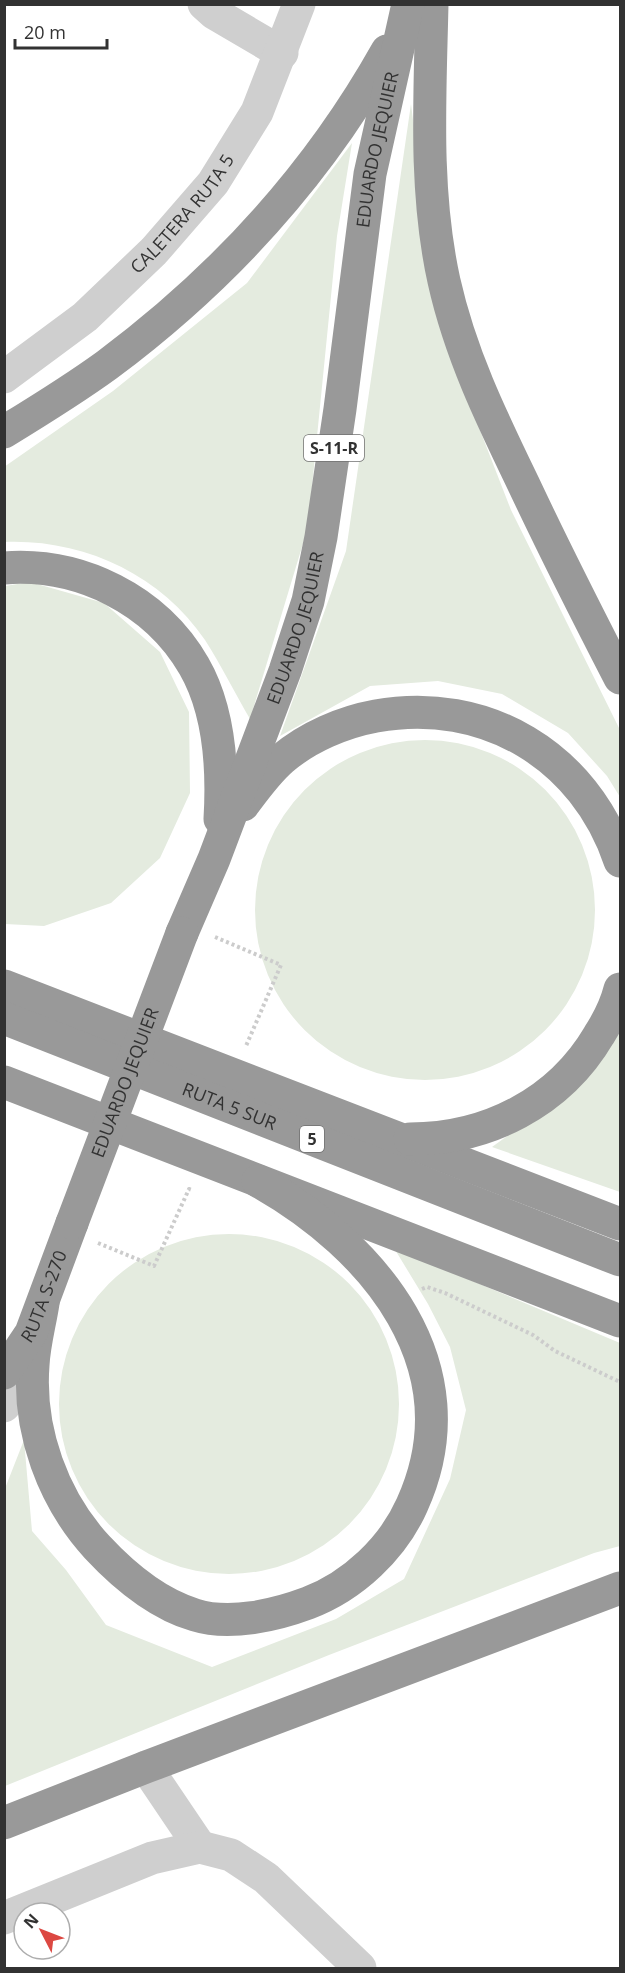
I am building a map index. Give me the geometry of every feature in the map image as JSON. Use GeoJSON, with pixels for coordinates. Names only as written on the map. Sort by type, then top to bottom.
{"type":"FeatureCollection","features":[{"type":"Feature","properties":{"kind":"highway"},"geometry":{"type":"LineString","coordinates":[[432,4],[430,103],[433,201],[440,260],[453,318],[474,379],[493,422],[621,678]]}},
{"type":"Feature","properties":{"kind":"highway"},"geometry":{"type":"LineString","coordinates":[[4,432],[107,365],[186,300],[231,258],[298,183],[336,132],[372,79],[406,14]]}},
{"type":"Feature","properties":{"kind":"highway","name":"EDUARDO JEQUIER"},"geometry":{"type":"LineString","coordinates":[[72,1223],[182,933],[214,859],[285,670],[308,601],[321,537],[338,420],[370,174],[406,14]]}},
{"type":"Feature","properties":{"kind":"highway"},"geometry":{"type":"LineString","coordinates":[[4,568],[49,569],[79,575],[107,586],[134,601],[178,642],[195,667],[206,695],[215,724],[220,754],[222,789],[220,824],[214,859]]}},
{"type":"Feature","properties":{"kind":"highway"},"geometry":{"type":"LineString","coordinates":[[214,859],[229,827],[243,806],[258,784],[282,759],[307,742],[334,728],[363,718],[424,711],[454,714],[484,722],[512,733],[538,748],[562,767],[583,789],[600,814],[621,861]]}},
{"type":"Feature","properties":{"kind":"highway"},"geometry":{"type":"LineString","coordinates":[[4,986],[621,1224]]}},
{"type":"Feature","properties":{"kind":"highway"},"geometry":{"type":"LineString","coordinates":[[401,1139],[432,1139],[463,1134],[493,1125],[521,1112],[547,1095],[591,1050],[607,1023],[621,989]]}},
{"type":"Feature","properties":{"kind":"highway","name":"RUTA 5 SUR"},"geometry":{"type":"LineString","coordinates":[[4,1018],[621,1260]]}},
{"type":"Feature","properties":{"kind":"highway"},"geometry":{"type":"LineString","coordinates":[[4,1082],[621,1321]]}},
{"type":"Feature","properties":{"kind":"highway"},"geometry":{"type":"LineString","coordinates":[[43,1303],[33,1374],[36,1424],[54,1482],[88,1537],[111,1562],[137,1584],[156,1596],[197,1616],[227,1619],[258,1617],[288,1611],[317,1600],[344,1584],[369,1565],[407,1516],[419,1490],[432,1434],[428,1376],[407,1322],[368,1267],[340,1238],[315,1217],[258,1180]]}},
{"type":"Feature","properties":{"kind":"highway","name":"RUTA S-270"},"geometry":{"type":"LineString","coordinates":[[43,1303],[72,1223]]}},
{"type":"Feature","properties":{"kind":"highway"},"geometry":{"type":"LineString","coordinates":[[4,1373],[31,1333],[43,1303]]}},
{"type":"Feature","properties":{"kind":"highway"},"geometry":{"type":"LineString","coordinates":[[4,1823],[621,1588]]}},
{"type":"Feature","properties":{"kind":"street"},"geometry":{"type":"LineString","coordinates":[[204,4],[282,53]]}},
{"type":"Feature","properties":{"kind":"street","name":"CALETERA RUTA 5"},"geometry":{"type":"LineString","coordinates":[[4,377],[85,317],[154,251],[213,183],[257,112],[282,53],[299,4]]}},
{"type":"Feature","properties":{"kind":"street","name":"RUTA S-270"},"geometry":{"type":"LineString","coordinates":[[4,1406],[43,1303]]}},
{"type":"Feature","properties":{"kind":"street"},"geometry":{"type":"LineString","coordinates":[[146,1767],[200,1847]]}},
{"type":"Feature","properties":{"kind":"street"},"geometry":{"type":"LineString","coordinates":[[4,1918],[152,1858],[200,1847],[231,1855],[266,1878],[360,1968]]}},
{"type":"Feature","properties":{"kind":"path"},"geometry":{"type":"LineString","coordinates":[[218,939],[281,965],[234,1075]]}},
{"type":"Feature","properties":{"kind":"path"},"geometry":{"type":"LineString","coordinates":[[101,1245],[154,1266]]}},
{"type":"Feature","properties":{"kind":"shaded area"},"geometry":{"type":"Polygon","coordinates":[[[411,104],[438,322],[511,510],[620,730],[620,797],[607,776],[568,733],[502,694],[438,681],[370,686],[280,736],[346,551],[411,104]]]}},
{"type":"Feature","properties":{"kind":"shaded area"},"geometry":{"type":"Polygon","coordinates":[[[352,143],[337,236],[308,527],[250,719],[205,640],[166,596],[143,579],[91,554],[63,547],[5,542],[4,467],[113,391],[247,283],[352,143]]]}},
{"type":"Feature","properties":{"kind":"shaded area"},"geometry":{"type":"Polygon","coordinates":[[[30,582],[104,603],[160,652],[189,712],[190,793],[160,858],[111,903],[44,926],[5,924],[5,586],[30,582]]]}},
{"type":"Feature","properties":{"kind":"shaded area"},"geometry":{"type":"Polygon","coordinates":[[[408,740],[442,740],[474,747],[520,768],[557,802],[575,830],[588,861],[595,893],[595,927],[588,959],[575,990],[557,1018],[533,1042],[505,1060],[474,1073],[442,1080],[408,1080],[376,1073],[330,1052],[293,1018],[275,990],[262,959],[255,927],[255,893],[262,861],[283,815],[317,778],[345,760],[376,747],[408,740]]]}},
{"type":"Feature","properties":{"kind":"shaded area"},"geometry":{"type":"Polygon","coordinates":[[[620,1031],[620,1192],[492,1147],[574,1088],[620,1031]]]}},
{"type":"Feature","properties":{"kind":"shaded area"},"geometry":{"type":"Polygon","coordinates":[[[212,1234],[246,1234],[278,1241],[324,1262],[361,1296],[379,1324],[392,1355],[399,1387],[399,1421],[392,1453],[379,1484],[361,1512],[337,1536],[309,1554],[278,1567],[246,1574],[212,1574],[180,1567],[134,1546],[97,1512],[79,1484],[66,1453],[59,1421],[59,1387],[66,1355],[87,1309],[121,1272],[149,1254],[180,1241],[212,1234]]]}},
{"type":"Feature","properties":{"kind":"shaded area"},"geometry":{"type":"Polygon","coordinates":[[[394,1248],[620,1343],[620,1546],[594,1553],[329,1655],[5,1786],[4,1491],[24,1440],[32,1531],[66,1570],[106,1625],[212,1667],[336,1619],[404,1579],[450,1479],[466,1410],[450,1347],[428,1304],[394,1248]]]}}]}
